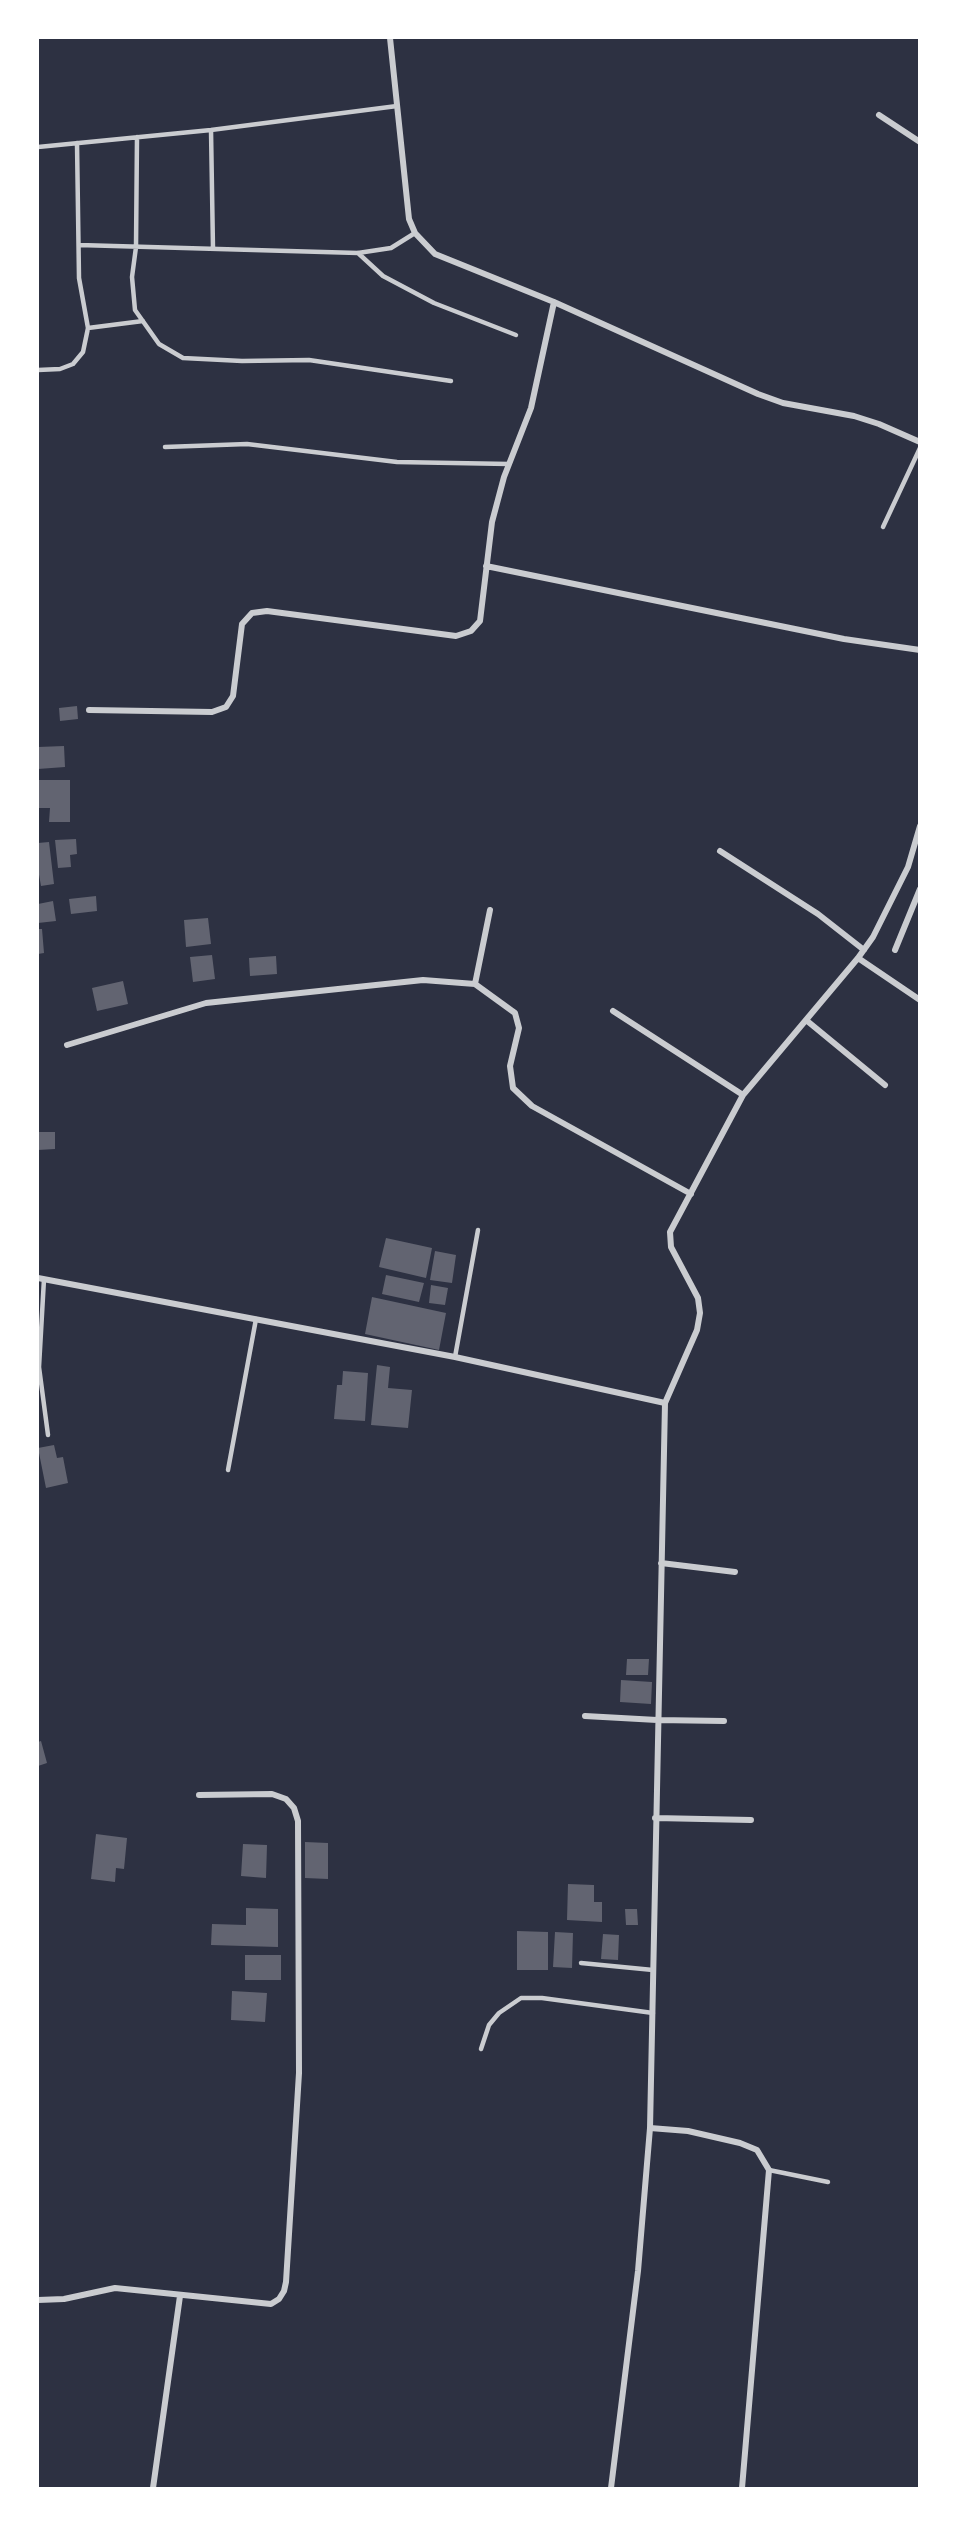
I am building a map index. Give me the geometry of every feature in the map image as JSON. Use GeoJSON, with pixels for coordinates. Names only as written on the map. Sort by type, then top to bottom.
{"type":"FeatureCollection","features":[{"type":"Feature","properties":{"kind":"street"},"geometry":{"type":"LineString","coordinates":[[390,38],[409,219],[415,233],[435,254],[554,302],[758,394],[783,403],[854,416],[920,442]]}},
{"type":"Feature","properties":{"kind":"street"},"geometry":{"type":"LineString","coordinates":[[879,115],[920,142]]}},
{"type":"Feature","properties":{"kind":"street"},"geometry":{"type":"LineString","coordinates":[[89,710],[212,712],[226,707],[233,696],[242,624],[252,613],[267,611],[456,636],[471,631],[480,621],[492,522],[509,464],[531,408],[554,302]]}},
{"type":"Feature","properties":{"kind":"street"},"geometry":{"type":"LineString","coordinates":[[486,566],[844,639],[920,650]]}},
{"type":"Feature","properties":{"kind":"street"},"geometry":{"type":"LineString","coordinates":[[611,2488],[638,2271],[650,2128],[665,1403],[697,1330],[699,1313],[698,1298],[671,1247],[670,1232],[743,1095],[864,950],[908,867],[920,825]]}},
{"type":"Feature","properties":{"kind":"street"},"geometry":{"type":"LineString","coordinates":[[720,851],[818,914],[864,950]]}},
{"type":"Feature","properties":{"kind":"street"},"geometry":{"type":"LineString","coordinates":[[895,950],[920,889]]}},
{"type":"Feature","properties":{"kind":"street"},"geometry":{"type":"LineString","coordinates":[[475,984],[490,910]]}},
{"type":"Feature","properties":{"kind":"street"},"geometry":{"type":"LineString","coordinates":[[858,958],[920,1000]]}},
{"type":"Feature","properties":{"kind":"street"},"geometry":{"type":"LineString","coordinates":[[67,1045],[206,1003],[423,980],[475,984],[515,1013],[519,1028],[510,1066],[513,1088],[532,1106],[691,1194]]}},
{"type":"Feature","properties":{"kind":"street"},"geometry":{"type":"LineString","coordinates":[[613,1011],[743,1095]]}},
{"type":"Feature","properties":{"kind":"street"},"geometry":{"type":"LineString","coordinates":[[806,1020],[885,1085]]}},
{"type":"Feature","properties":{"kind":"street"},"geometry":{"type":"LineString","coordinates":[[41,1278],[455,1357],[665,1403]]}},
{"type":"Feature","properties":{"kind":"street"},"geometry":{"type":"LineString","coordinates":[[661,1563],[735,1572]]}},
{"type":"Feature","properties":{"kind":"street"},"geometry":{"type":"LineString","coordinates":[[585,1716],[724,1721]]}},
{"type":"Feature","properties":{"kind":"street"},"geometry":{"type":"LineString","coordinates":[[38,2300],[64,2299],[115,2288],[271,2304],[279,2299],[284,2291],[299,2073],[299,1843],[294,1808],[286,1799],[272,1794],[199,1795]]}},
{"type":"Feature","properties":{"kind":"street"},"geometry":{"type":"LineString","coordinates":[[655,1818],[751,1820]]}},
{"type":"Feature","properties":{"kind":"street"},"geometry":{"type":"LineString","coordinates":[[650,2128],[688,2131],[740,2143],[757,2150],[769,2170],[741,2488]]}},
{"type":"Feature","properties":{"kind":"street"},"geometry":{"type":"LineString","coordinates":[[153,2488],[180,2295]]}},
{"type":"Feature","properties":{"kind":"lane"},"geometry":{"type":"LineString","coordinates":[[38,147],[211,130],[397,106]]}},
{"type":"Feature","properties":{"kind":"lane"},"geometry":{"type":"LineString","coordinates":[[211,130],[213,249]]}},
{"type":"Feature","properties":{"kind":"lane"},"geometry":{"type":"LineString","coordinates":[[137,137],[136,247],[132,277],[135,310],[159,344],[183,358],[242,361],[309,360],[452,381]]}},
{"type":"Feature","properties":{"kind":"lane"},"geometry":{"type":"LineString","coordinates":[[38,370],[60,369],[73,364],[83,352],[88,328],[79,278],[76,143]]}},
{"type":"Feature","properties":{"kind":"lane"},"geometry":{"type":"LineString","coordinates":[[79,245],[358,253],[391,248],[415,233]]}},
{"type":"Feature","properties":{"kind":"lane"},"geometry":{"type":"LineString","coordinates":[[358,253],[383,276],[434,303],[516,335]]}},
{"type":"Feature","properties":{"kind":"lane"},"geometry":{"type":"LineString","coordinates":[[88,328],[143,321]]}},
{"type":"Feature","properties":{"kind":"lane"},"geometry":{"type":"LineString","coordinates":[[165,447],[247,444],[396,462],[509,464]]}},
{"type":"Feature","properties":{"kind":"lane"},"geometry":{"type":"LineString","coordinates":[[883,527],[920,448]]}},
{"type":"Feature","properties":{"kind":"lane"},"geometry":{"type":"LineString","coordinates":[[455,1357],[478,1230]]}},
{"type":"Feature","properties":{"kind":"lane"},"geometry":{"type":"LineString","coordinates":[[41,1278],[39,1367],[48,1435]]}},
{"type":"Feature","properties":{"kind":"lane"},"geometry":{"type":"LineString","coordinates":[[228,1470],[256,1319]]}},
{"type":"Feature","properties":{"kind":"lane"},"geometry":{"type":"LineString","coordinates":[[581,1963],[653,1970]]}},
{"type":"Feature","properties":{"kind":"lane"},"geometry":{"type":"LineString","coordinates":[[481,2049],[489,2025],[499,2013],[521,1998],[542,1998],[652,2013]]}},
{"type":"Feature","properties":{"kind":"lane"},"geometry":{"type":"LineString","coordinates":[[769,2170],[828,2182]]}},
{"type":"Feature","properties":{"kind":"building"},"geometry":{"type":"Polygon","coordinates":[[[77,706],[78,719],[60,721],[59,708],[77,706]]]}},
{"type":"Feature","properties":{"kind":"building"},"geometry":{"type":"Polygon","coordinates":[[[64,746],[65,767],[38,769],[38,747],[64,746]]]}},
{"type":"Feature","properties":{"kind":"building"},"geometry":{"type":"Polygon","coordinates":[[[38,780],[70,780],[70,822],[49,822],[50,808],[38,808],[38,780]]]}},
{"type":"Feature","properties":{"kind":"building"},"geometry":{"type":"Polygon","coordinates":[[[76,839],[77,854],[70,855],[71,867],[58,868],[55,840],[76,839]]]}},
{"type":"Feature","properties":{"kind":"building"},"geometry":{"type":"Polygon","coordinates":[[[49,842],[54,884],[41,886],[38,869],[38,843],[49,842]]]}},
{"type":"Feature","properties":{"kind":"building"},"geometry":{"type":"Polygon","coordinates":[[[96,896],[97,911],[71,914],[69,899],[96,896]]]}},
{"type":"Feature","properties":{"kind":"building"},"geometry":{"type":"Polygon","coordinates":[[[53,901],[56,921],[38,923],[38,904],[53,901]]]}},
{"type":"Feature","properties":{"kind":"building"},"geometry":{"type":"Polygon","coordinates":[[[208,918],[211,944],[186,947],[184,920],[208,918]]]}},
{"type":"Feature","properties":{"kind":"building"},"geometry":{"type":"Polygon","coordinates":[[[38,929],[42,929],[44,953],[38,954],[38,929]]]}},
{"type":"Feature","properties":{"kind":"building"},"geometry":{"type":"Polygon","coordinates":[[[212,955],[215,979],[193,982],[190,957],[212,955]]]}},
{"type":"Feature","properties":{"kind":"building"},"geometry":{"type":"Polygon","coordinates":[[[276,956],[277,974],[250,976],[249,958],[276,956]]]}},
{"type":"Feature","properties":{"kind":"building"},"geometry":{"type":"Polygon","coordinates":[[[123,981],[128,1004],[97,1011],[92,988],[123,981]]]}},
{"type":"Feature","properties":{"kind":"building"},"geometry":{"type":"Polygon","coordinates":[[[38,1132],[55,1132],[55,1149],[38,1150],[38,1132]]]}},
{"type":"Feature","properties":{"kind":"building"},"geometry":{"type":"Polygon","coordinates":[[[386,1238],[432,1248],[426,1278],[379,1267],[386,1238]]]}},
{"type":"Feature","properties":{"kind":"building"},"geometry":{"type":"Polygon","coordinates":[[[435,1251],[456,1255],[452,1283],[430,1280],[435,1251]]]}},
{"type":"Feature","properties":{"kind":"building"},"geometry":{"type":"Polygon","coordinates":[[[386,1275],[424,1283],[419,1302],[382,1294],[386,1275]]]}},
{"type":"Feature","properties":{"kind":"building"},"geometry":{"type":"Polygon","coordinates":[[[431,1285],[448,1288],[445,1305],[429,1303],[431,1285]]]}},
{"type":"Feature","properties":{"kind":"building"},"geometry":{"type":"Polygon","coordinates":[[[372,1297],[446,1313],[439,1350],[365,1334],[372,1297]]]}},
{"type":"Feature","properties":{"kind":"building"},"geometry":{"type":"Polygon","coordinates":[[[377,1365],[390,1367],[388,1388],[412,1390],[408,1428],[371,1425],[377,1365]]]}},
{"type":"Feature","properties":{"kind":"building"},"geometry":{"type":"Polygon","coordinates":[[[343,1371],[368,1373],[365,1421],[334,1419],[337,1385],[342,1385],[343,1371]]]}},
{"type":"Feature","properties":{"kind":"building"},"geometry":{"type":"Polygon","coordinates":[[[54,1445],[57,1458],[63,1457],[68,1483],[46,1488],[38,1448],[54,1445]]]}},
{"type":"Feature","properties":{"kind":"building"},"geometry":{"type":"Polygon","coordinates":[[[627,1659],[649,1659],[648,1675],[626,1675],[627,1659]]]}},
{"type":"Feature","properties":{"kind":"building"},"geometry":{"type":"Polygon","coordinates":[[[621,1680],[652,1682],[651,1704],[620,1702],[621,1680]]]}},
{"type":"Feature","properties":{"kind":"building"},"geometry":{"type":"Polygon","coordinates":[[[41,1741],[47,1763],[38,1766],[38,1742],[41,1741]]]}},
{"type":"Feature","properties":{"kind":"building"},"geometry":{"type":"Polygon","coordinates":[[[96,1834],[127,1838],[124,1869],[116,1868],[115,1882],[91,1879],[96,1834]]]}},
{"type":"Feature","properties":{"kind":"building"},"geometry":{"type":"Polygon","coordinates":[[[305,1842],[328,1843],[328,1879],[305,1878],[305,1842]]]}},
{"type":"Feature","properties":{"kind":"building"},"geometry":{"type":"Polygon","coordinates":[[[243,1844],[267,1845],[266,1878],[241,1876],[243,1844]]]}},
{"type":"Feature","properties":{"kind":"building"},"geometry":{"type":"Polygon","coordinates":[[[568,1884],[594,1885],[594,1902],[602,1902],[602,1922],[567,1920],[568,1884]]]}},
{"type":"Feature","properties":{"kind":"building"},"geometry":{"type":"Polygon","coordinates":[[[246,1908],[278,1909],[278,1947],[211,1945],[212,1924],[246,1925],[246,1908]]]}},
{"type":"Feature","properties":{"kind":"building"},"geometry":{"type":"Polygon","coordinates":[[[625,1909],[637,1909],[638,1925],[626,1925],[625,1909]]]}},
{"type":"Feature","properties":{"kind":"building"},"geometry":{"type":"Polygon","coordinates":[[[517,1931],[548,1932],[548,1970],[517,1970],[517,1931]]]}},
{"type":"Feature","properties":{"kind":"building"},"geometry":{"type":"Polygon","coordinates":[[[555,1932],[573,1933],[572,1968],[553,1967],[555,1932]]]}},
{"type":"Feature","properties":{"kind":"building"},"geometry":{"type":"Polygon","coordinates":[[[603,1934],[619,1935],[618,1960],[601,1959],[603,1934]]]}},
{"type":"Feature","properties":{"kind":"building"},"geometry":{"type":"Polygon","coordinates":[[[245,1955],[281,1955],[281,1980],[245,1980],[245,1955]]]}},
{"type":"Feature","properties":{"kind":"building"},"geometry":{"type":"Polygon","coordinates":[[[232,1991],[267,1993],[265,2022],[231,2020],[232,1991]]]}}]}
